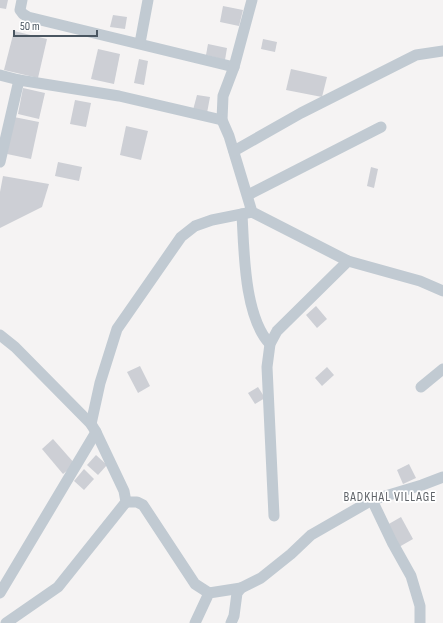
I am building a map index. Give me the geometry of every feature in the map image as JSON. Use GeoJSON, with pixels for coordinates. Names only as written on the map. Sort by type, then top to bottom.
{"type":"FeatureCollection","features":[{"type":"Feature","properties":{"kind":"street"},"geometry":{"type":"LineString","coordinates":[[22,0],[20,10],[28,17],[234,67]]}},
{"type":"Feature","properties":{"kind":"street"},"geometry":{"type":"LineString","coordinates":[[140,43],[148,0]]}},
{"type":"Feature","properties":{"kind":"street"},"geometry":{"type":"LineString","coordinates":[[252,0],[234,67],[223,96],[222,120],[248,195],[247,287],[257,323],[263,337],[270,344]]}},
{"type":"Feature","properties":{"kind":"street"},"geometry":{"type":"LineString","coordinates":[[234,151],[301,113],[416,55],[443,51]]}},
{"type":"Feature","properties":{"kind":"street"},"geometry":{"type":"LineString","coordinates":[[0,75],[19,80],[119,96],[222,120]]}},
{"type":"Feature","properties":{"kind":"street"},"geometry":{"type":"LineString","coordinates":[[0,162],[19,80]]}},
{"type":"Feature","properties":{"kind":"street"},"geometry":{"type":"LineString","coordinates":[[248,195],[381,127]]}},
{"type":"Feature","properties":{"kind":"street"},"geometry":{"type":"LineString","coordinates":[[0,593],[94,428],[100,383],[117,329],[181,237],[195,226],[212,220],[247,213],[348,260],[420,281],[443,291]]}},
{"type":"Feature","properties":{"kind":"street"},"geometry":{"type":"LineString","coordinates":[[274,516],[267,367],[270,344],[277,331],[348,260]]}},
{"type":"Feature","properties":{"kind":"street"},"geometry":{"type":"LineString","coordinates":[[0,335],[15,347],[94,428],[124,491],[126,502],[58,587],[6,623]]}},
{"type":"Feature","properties":{"kind":"street"},"geometry":{"type":"LineString","coordinates":[[421,387],[443,369]]}},
{"type":"Feature","properties":{"kind":"street"},"geometry":{"type":"LineString","coordinates":[[126,502],[137,502],[143,505],[195,584],[209,593],[241,588],[261,578],[291,554],[311,534],[372,500],[422,485],[443,476]]}},
{"type":"Feature","properties":{"kind":"street"},"geometry":{"type":"LineString","coordinates":[[372,500],[392,542],[411,576],[420,606],[420,623]]}},
{"type":"Feature","properties":{"kind":"street"},"geometry":{"type":"LineString","coordinates":[[232,623],[237,593],[241,588]]}},
{"type":"Feature","properties":{"kind":"street"},"geometry":{"type":"LineString","coordinates":[[195,623],[209,593]]}},
{"type":"Feature","properties":{"kind":"building"},"geometry":{"type":"Polygon","coordinates":[[[0,0],[8,0],[6,9],[0,8],[0,0]]]}},
{"type":"Feature","properties":{"kind":"building"},"geometry":{"type":"Polygon","coordinates":[[[223,6],[243,10],[239,26],[220,22],[223,6]]]}},
{"type":"Feature","properties":{"kind":"building"},"geometry":{"type":"Polygon","coordinates":[[[113,15],[127,17],[125,29],[110,27],[113,15]]]}},
{"type":"Feature","properties":{"kind":"building"},"geometry":{"type":"Polygon","coordinates":[[[14,31],[47,39],[38,78],[4,70],[14,31]]]}},
{"type":"Feature","properties":{"kind":"building"},"geometry":{"type":"Polygon","coordinates":[[[263,39],[277,42],[275,52],[261,49],[263,39]]]}},
{"type":"Feature","properties":{"kind":"building"},"geometry":{"type":"Polygon","coordinates":[[[208,44],[227,48],[225,60],[206,55],[208,44]]]}},
{"type":"Feature","properties":{"kind":"building"},"geometry":{"type":"Polygon","coordinates":[[[98,49],[120,54],[114,84],[91,79],[98,49]]]}},
{"type":"Feature","properties":{"kind":"building"},"geometry":{"type":"Polygon","coordinates":[[[139,59],[148,61],[144,85],[134,83],[139,59]]]}},
{"type":"Feature","properties":{"kind":"building"},"geometry":{"type":"Polygon","coordinates":[[[291,69],[327,77],[322,97],[286,90],[291,69]]]}},
{"type":"Feature","properties":{"kind":"building"},"geometry":{"type":"Polygon","coordinates":[[[23,88],[45,93],[39,119],[18,114],[23,88]]]}},
{"type":"Feature","properties":{"kind":"building"},"geometry":{"type":"Polygon","coordinates":[[[197,95],[210,97],[207,113],[193,110],[197,95]]]}},
{"type":"Feature","properties":{"kind":"building"},"geometry":{"type":"Polygon","coordinates":[[[75,100],[91,103],[86,127],[70,124],[75,100]]]}},
{"type":"Feature","properties":{"kind":"building"},"geometry":{"type":"Polygon","coordinates":[[[14,117],[39,122],[31,159],[7,154],[14,117]]]}},
{"type":"Feature","properties":{"kind":"building"},"geometry":{"type":"Polygon","coordinates":[[[126,126],[148,131],[141,160],[120,155],[126,126]]]}},
{"type":"Feature","properties":{"kind":"building"},"geometry":{"type":"Polygon","coordinates":[[[58,162],[82,167],[79,181],[55,176],[58,162]]]}},
{"type":"Feature","properties":{"kind":"building"},"geometry":{"type":"Polygon","coordinates":[[[371,167],[378,169],[374,188],[367,186],[371,167]]]}},
{"type":"Feature","properties":{"kind":"building"},"geometry":{"type":"Polygon","coordinates":[[[3,176],[49,184],[42,207],[0,228],[0,192],[3,176]]]}},
{"type":"Feature","properties":{"kind":"building"},"geometry":{"type":"Polygon","coordinates":[[[316,306],[327,319],[317,328],[306,315],[316,306]]]}},
{"type":"Feature","properties":{"kind":"building"},"geometry":{"type":"Polygon","coordinates":[[[140,366],[150,386],[138,393],[127,372],[140,366]]]}},
{"type":"Feature","properties":{"kind":"building"},"geometry":{"type":"Polygon","coordinates":[[[327,367],[334,375],[322,386],[315,378],[327,367]]]}},
{"type":"Feature","properties":{"kind":"building"},"geometry":{"type":"Polygon","coordinates":[[[258,387],[265,398],[255,404],[248,393],[258,387]]]}},
{"type":"Feature","properties":{"kind":"building"},"geometry":{"type":"Polygon","coordinates":[[[53,439],[75,464],[63,474],[42,449],[53,439]]]}},
{"type":"Feature","properties":{"kind":"building"},"geometry":{"type":"Polygon","coordinates":[[[96,455],[107,465],[98,475],[87,465],[96,455]]]}},
{"type":"Feature","properties":{"kind":"building"},"geometry":{"type":"Polygon","coordinates":[[[409,464],[416,478],[403,484],[397,470],[409,464]]]}},
{"type":"Feature","properties":{"kind":"building"},"geometry":{"type":"Polygon","coordinates":[[[84,469],[94,479],[84,490],[74,481],[84,469]]]}},
{"type":"Feature","properties":{"kind":"building"},"geometry":{"type":"Polygon","coordinates":[[[401,517],[413,539],[399,547],[387,525],[401,517]]]}},
{"type":"Feature","properties":{"kind":"district","name":"BADKHAL VILLAGE"},"geometry":{"type":"Point","coordinates":[390,496]}}]}
